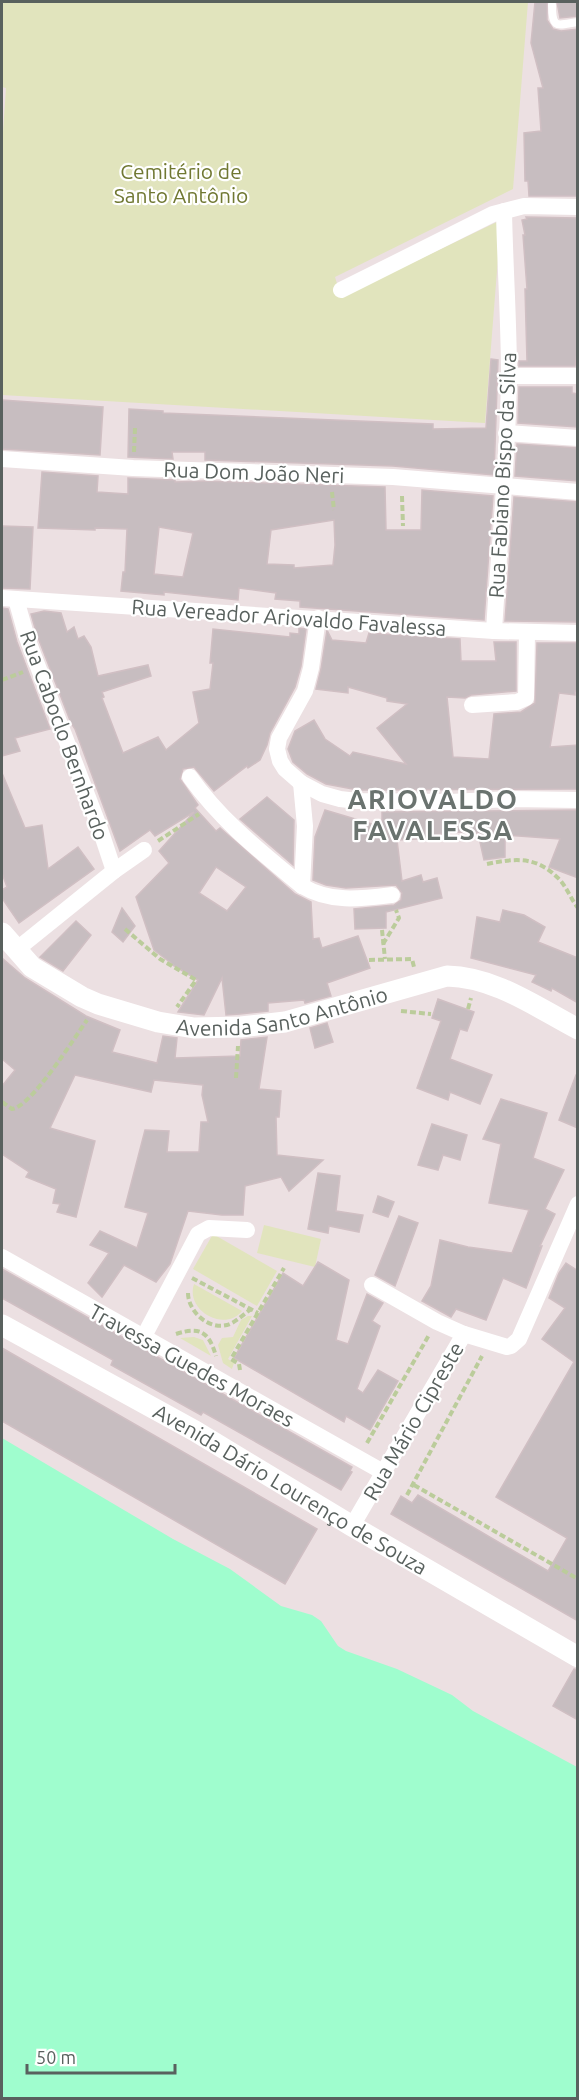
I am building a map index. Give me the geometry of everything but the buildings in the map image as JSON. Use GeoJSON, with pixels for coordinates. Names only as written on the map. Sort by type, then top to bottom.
{"type":"FeatureCollection","features":[{"type":"Feature","properties":{"kind":"street"},"geometry":{"type":"LineString","coordinates":[[341,290],[493,214],[524,206],[578,207]]}},
{"type":"Feature","properties":{"kind":"street","name":"Rua Fabiano Bispo da Silva"},"geometry":{"type":"LineString","coordinates":[[494,631],[501,510],[505,486],[509,376],[504,211]]}},
{"type":"Feature","properties":{"kind":"street"},"geometry":{"type":"LineString","coordinates":[[509,376],[575,376]]}},
{"type":"Feature","properties":{"kind":"street"},"geometry":{"type":"LineString","coordinates":[[506,433],[578,438]]}},
{"type":"Feature","properties":{"kind":"street","name":"Rua Dom João Neri"},"geometry":{"type":"LineString","coordinates":[[2,459],[133,468],[393,477],[578,492]]}},
{"type":"Feature","properties":{"kind":"street","name":"Rua Vereador Ariovaldo Favalessa"},"geometry":{"type":"LineString","coordinates":[[9,598],[526,633],[578,633]]}},
{"type":"Feature","properties":{"kind":"street","name":"Rua Caboclo Bernhardo"},"geometry":{"type":"LineString","coordinates":[[9,598],[27,638],[114,871]]}},
{"type":"Feature","properties":{"kind":"street"},"geometry":{"type":"LineString","coordinates":[[318,618],[311,668],[305,691],[279,738],[277,749],[285,769],[301,783],[340,800],[450,802],[511,799],[578,800]]}},
{"type":"Feature","properties":{"kind":"street"},"geometry":{"type":"LineString","coordinates":[[472,705],[518,702],[526,698],[526,633]]}},
{"type":"Feature","properties":{"kind":"street"},"geometry":{"type":"LineString","coordinates":[[190,777],[212,806],[241,836],[302,886],[314,893],[338,899],[365,899],[392,895]]}},
{"type":"Feature","properties":{"kind":"street"},"geometry":{"type":"LineString","coordinates":[[301,783],[305,826],[302,886]]}},
{"type":"Feature","properties":{"kind":"street"},"geometry":{"type":"LineString","coordinates":[[16,950],[114,871],[144,850]]}},
{"type":"Feature","properties":{"kind":"street","name":"Avenida Santo Antônio"},"geometry":{"type":"LineString","coordinates":[[2,933],[32,967],[82,997],[158,1022],[194,1028],[241,1027],[285,1022],[447,976],[474,978],[496,985],[578,1029]]}},
{"type":"Feature","properties":{"kind":"street","name":"Rua Mário Cipreste"},"geometry":{"type":"LineString","coordinates":[[352,1526],[464,1334],[507,1347],[516,1343],[522,1335],[578,1204]]}},
{"type":"Feature","properties":{"kind":"street"},"geometry":{"type":"LineString","coordinates":[[143,1338],[198,1234],[209,1228],[247,1230]]}},
{"type":"Feature","properties":{"kind":"street","name":"Travessa Guedes Moraes"},"geometry":{"type":"LineString","coordinates":[[2,1257],[383,1473]]}},
{"type":"Feature","properties":{"kind":"street"},"geometry":{"type":"LineString","coordinates":[[372,1285],[437,1322],[464,1334]]}},
{"type":"Feature","properties":{"kind":"street","name":"Avenida Dário Lourenço de Souza"},"geometry":{"type":"LineString","coordinates":[[2,1325],[195,1431],[352,1526],[578,1657]]}},
{"type":"Feature","properties":{"kind":"lane"},"geometry":{"type":"LineString","coordinates":[[552,5],[552,19],[555,24],[578,22]]}},
{"type":"Feature","properties":{"kind":"path"},"geometry":{"type":"LineString","coordinates":[[133,468],[135,428]]}},
{"type":"Feature","properties":{"kind":"path"},"geometry":{"type":"LineString","coordinates":[[332,487],[334,510]]}},
{"type":"Feature","properties":{"kind":"path"},"geometry":{"type":"LineString","coordinates":[[402,490],[403,526]]}},
{"type":"Feature","properties":{"kind":"path"},"geometry":{"type":"LineString","coordinates":[[144,850],[212,806]]}},
{"type":"Feature","properties":{"kind":"path"},"geometry":{"type":"LineString","coordinates":[[487,864],[513,859],[530,860],[561,881],[578,908]]}},
{"type":"Feature","properties":{"kind":"path"},"geometry":{"type":"LineString","coordinates":[[383,944],[399,918],[392,895]]}},
{"type":"Feature","properties":{"kind":"path"},"geometry":{"type":"LineString","coordinates":[[125,929],[160,959],[196,980],[177,1007],[158,1022]]}},
{"type":"Feature","properties":{"kind":"path"},"geometry":{"type":"LineString","coordinates":[[382,930],[385,959]]}},
{"type":"Feature","properties":{"kind":"path"},"geometry":{"type":"LineString","coordinates":[[369,960],[412,959],[417,976]]}},
{"type":"Feature","properties":{"kind":"path"},"geometry":{"type":"LineString","coordinates":[[2,1102],[15,1109],[23,1105],[51,1072],[98,1004]]}},
{"type":"Feature","properties":{"kind":"path"},"geometry":{"type":"LineString","coordinates":[[236,1078],[241,1027]]}},
{"type":"Feature","properties":{"kind":"path"},"geometry":{"type":"LineString","coordinates":[[233,1372],[241,1377],[239,1364],[231,1359],[284,1268]]}},
{"type":"Feature","properties":{"kind":"path"},"geometry":{"type":"LineString","coordinates":[[184,1273],[258,1313]]}},
{"type":"Feature","properties":{"kind":"path"},"geometry":{"type":"LineString","coordinates":[[189,1283],[191,1277]]}},
{"type":"Feature","properties":{"kind":"path"},"geometry":{"type":"LineString","coordinates":[[188,1289],[188,1300],[196,1314],[215,1325],[228,1325],[250,1309]]}},
{"type":"Feature","properties":{"kind":"path"},"geometry":{"type":"LineString","coordinates":[[365,1446],[437,1322]]}},
{"type":"Feature","properties":{"kind":"path"},"geometry":{"type":"LineString","coordinates":[[180,1341],[171,1336],[198,1330],[208,1338],[218,1363],[208,1358]]}},
{"type":"Feature","properties":{"kind":"path"},"geometry":{"type":"LineString","coordinates":[[407,1495],[489,1342]]}},
{"type":"Feature","properties":{"kind":"path"},"geometry":{"type":"LineString","coordinates":[[414,1485],[578,1579]]}},
{"type":"Feature","properties":{"kind":"green space","name":"Cemitério de Santo Antônio"},"geometry":{"type":"Polygon","coordinates":[[[2,2],[528,2],[513,189],[335,277],[341,297],[501,220],[485,423],[2,395],[2,147],[6,88],[2,87],[2,2]]]}},
{"type":"Feature","properties":{"kind":"green space"},"geometry":{"type":"Polygon","coordinates":[[[264,1225],[321,1239],[315,1267],[257,1253],[264,1225]]]}},
{"type":"Feature","properties":{"kind":"green space"},"geometry":{"type":"Polygon","coordinates":[[[213,1234],[277,1271],[257,1306],[193,1269],[213,1234]]]}},
{"type":"Feature","properties":{"kind":"green space"},"geometry":{"type":"Polygon","coordinates":[[[194,1284],[242,1311],[226,1320],[208,1316],[195,1302],[194,1284]]]}},
{"type":"Feature","properties":{"kind":"green space"},"geometry":{"type":"Polygon","coordinates":[[[252,1316],[228,1359],[234,1363],[232,1369],[223,1363],[218,1345],[222,1338],[233,1337],[241,1320],[252,1316]]]}},
{"type":"Feature","properties":{"kind":"green space"},"geometry":{"type":"Polygon","coordinates":[[[194,1337],[203,1340],[211,1356],[180,1338],[194,1337]]]}},
{"type":"Feature","properties":{"kind":"shaded area"},"geometry":{"type":"Polygon","coordinates":[[[2,1438],[173,1539],[230,1569],[281,1606],[312,1615],[321,1621],[338,1646],[346,1651],[397,1669],[452,1695],[473,1711],[577,1767],[577,2098],[2,2098],[2,1438]]]}},
{"type":"Feature","properties":{"kind":"district","name":"ARIOVALDO FAVALESSA"},"geometry":{"type":"Point","coordinates":[433,814]}}]}
